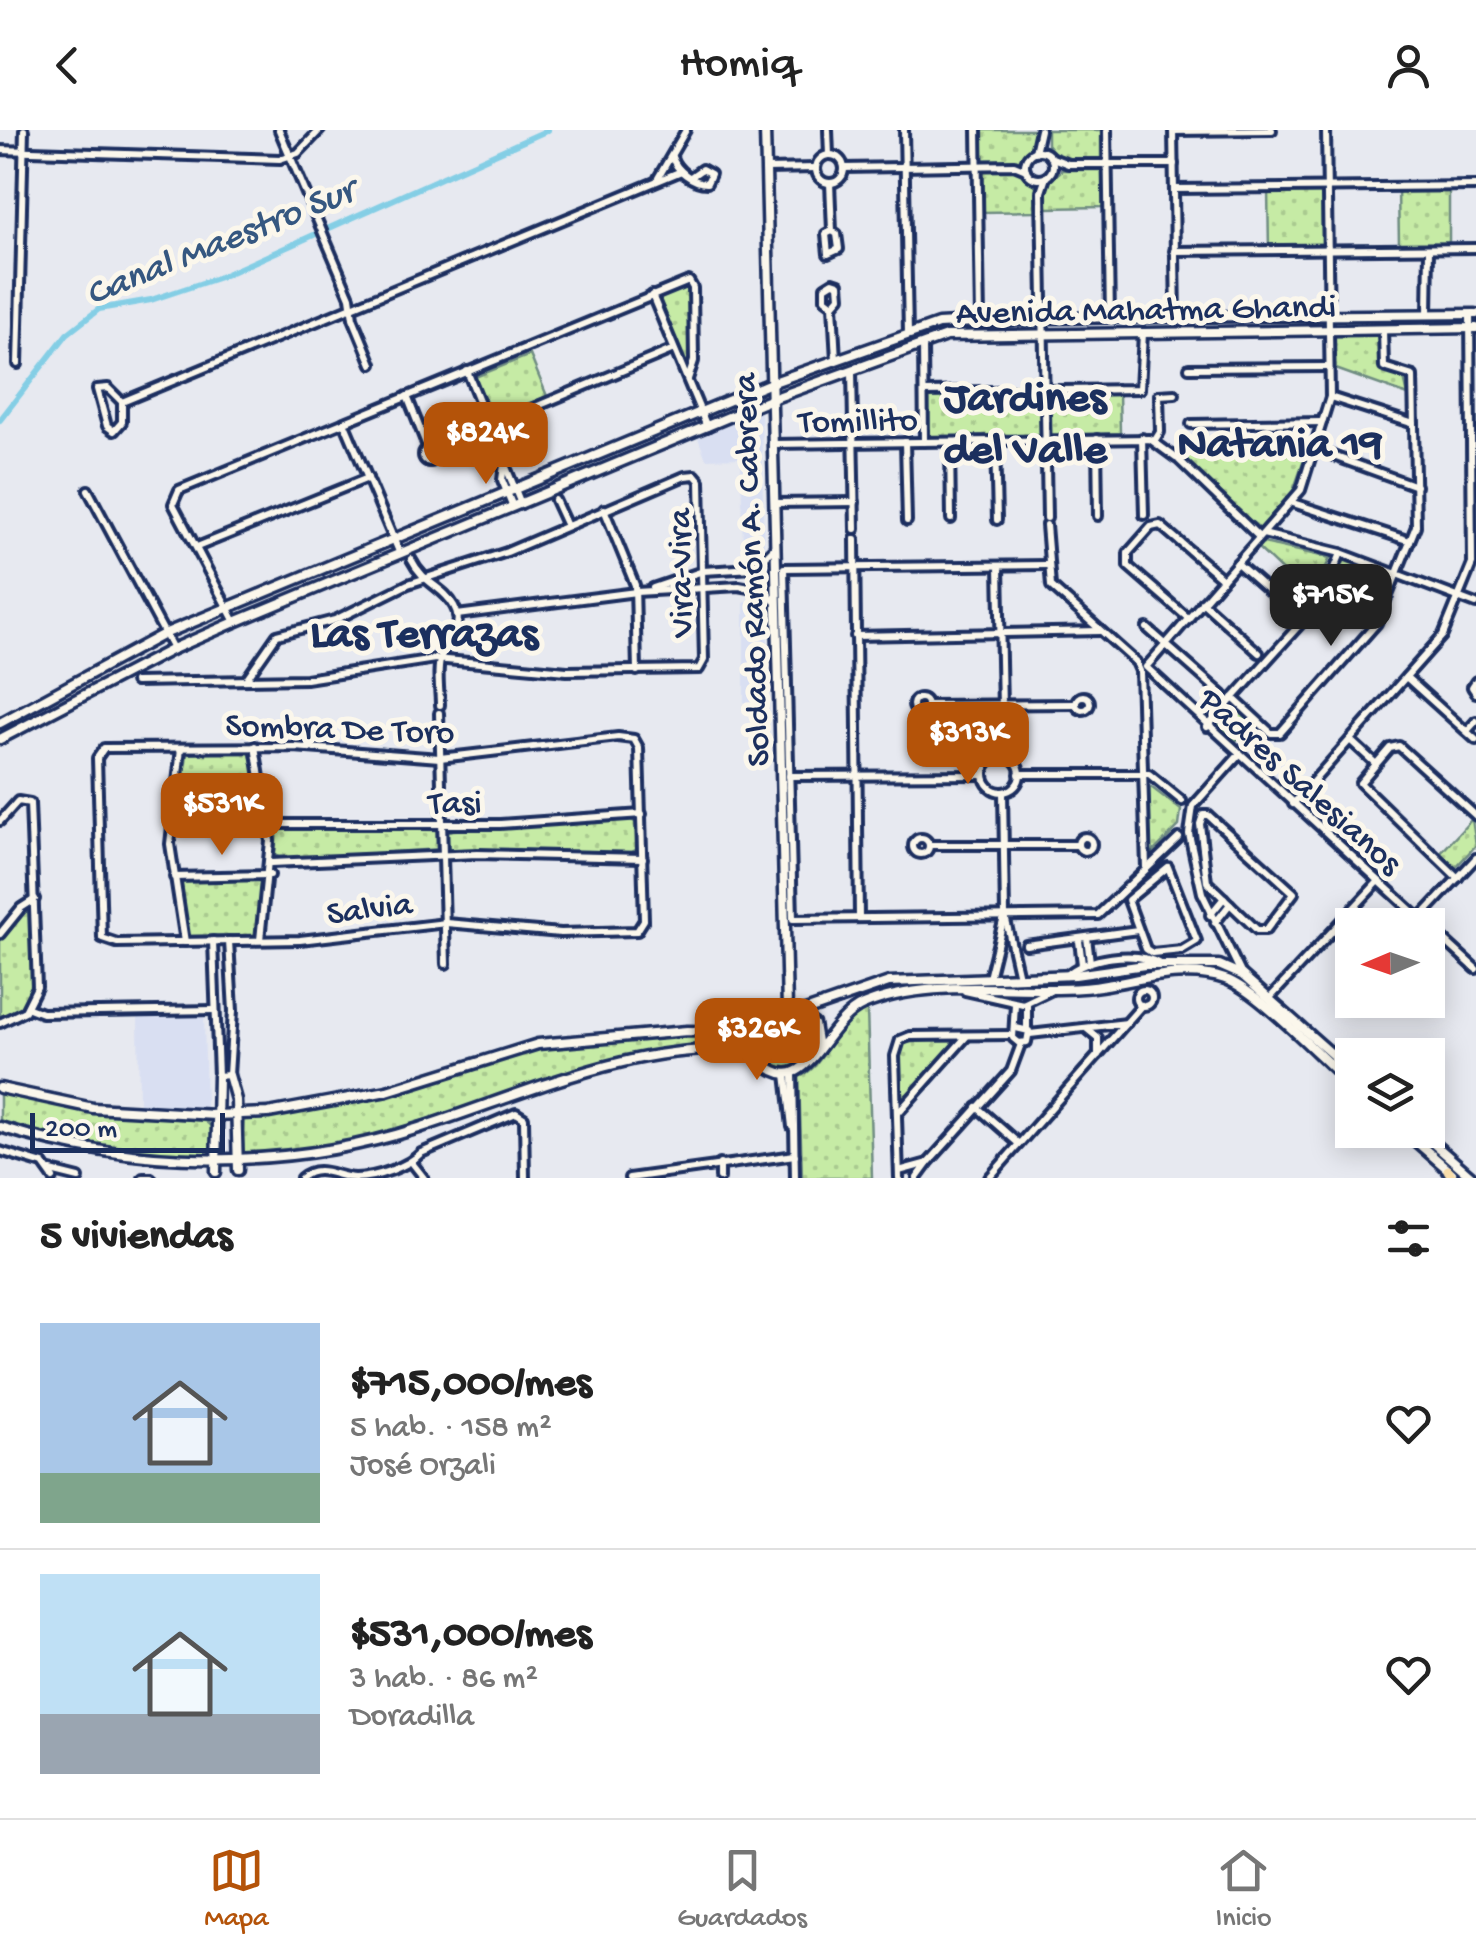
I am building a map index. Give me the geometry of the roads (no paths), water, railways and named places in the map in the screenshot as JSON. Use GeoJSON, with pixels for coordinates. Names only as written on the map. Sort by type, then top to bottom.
{"type":"FeatureCollection","features":[{"type":"Feature","properties":{"kind":"main road","name":"Soldado Ramón A. Cabrera"},"geometry":{"type":"LineString","coordinates":[[765,130],[788,1009]]}},
{"type":"Feature","properties":{"kind":"main road","name":"Avenida Mahatma Ghandi"},"geometry":{"type":"LineString","coordinates":[[0,723],[164,634],[771,384],[947,322],[1473,314]]}},
{"type":"Feature","properties":{"kind":"main road","name":"Avenida Mahatma Ghandi"},"geometry":{"type":"LineString","coordinates":[[0,739],[173,649],[235,622],[772,399],[952,335],[1473,328]]}},
{"type":"Feature","properties":{"kind":"main road"},"geometry":{"type":"LineString","coordinates":[[1335,1057],[1227,966],[1161,964],[1066,976],[889,982],[801,1012],[788,1009],[765,1018],[756,1032],[757,1052],[768,1068],[790,1073],[809,1064],[839,1019],[860,1006],[909,993],[1054,989],[1167,974],[1225,979],[1248,993],[1335,1071]]}},
{"type":"Feature","properties":{"kind":"main road"},"geometry":{"type":"LineString","coordinates":[[801,1012],[817,1032],[818,1048]]}},
{"type":"Feature","properties":{"kind":"main road"},"geometry":{"type":"LineString","coordinates":[[0,1088],[93,1108],[215,1115],[282,1111],[369,1095],[538,1044],[687,1031],[756,1032]]}},
{"type":"Feature","properties":{"kind":"main road"},"geometry":{"type":"LineString","coordinates":[[0,1127],[104,1151],[216,1159],[307,1154],[390,1136],[555,1080],[626,1063],[757,1052]]}},
{"type":"Feature","properties":{"kind":"main road"},"geometry":{"type":"LineString","coordinates":[[229,1075],[237,1114],[237,1174]]}},
{"type":"Feature","properties":{"kind":"main road"},"geometry":{"type":"LineString","coordinates":[[216,1175],[218,1076]]}},
{"type":"Feature","properties":{"kind":"main road"},"geometry":{"type":"LineString","coordinates":[[1423,1148],[1453,1175]]}},
{"type":"Feature","properties":{"kind":"main road"},"geometry":{"type":"LineString","coordinates":[[1439,1148],[1473,1178]]}},
{"type":"Feature","properties":{"kind":"street"},"geometry":{"type":"LineString","coordinates":[[18,364],[24,130]]}},
{"type":"Feature","properties":{"kind":"street"},"geometry":{"type":"LineString","coordinates":[[279,130],[372,364]]}},
{"type":"Feature","properties":{"kind":"street"},"geometry":{"type":"LineString","coordinates":[[0,150],[290,158],[320,130]]}},
{"type":"Feature","properties":{"kind":"street"},"geometry":{"type":"LineString","coordinates":[[657,179],[686,130]]}},
{"type":"Feature","properties":{"kind":"street"},"geometry":{"type":"LineString","coordinates":[[766,169],[816,168],[829,155],[828,130]]}},
{"type":"Feature","properties":{"kind":"street"},"geometry":{"type":"LineString","coordinates":[[904,130],[908,334]]}},
{"type":"Feature","properties":{"kind":"street"},"geometry":{"type":"LineString","coordinates":[[977,130],[980,320]]}},
{"type":"Feature","properties":{"kind":"street"},"geometry":{"type":"LineString","coordinates":[[1014,166],[1035,152],[1040,130]]}},
{"type":"Feature","properties":{"kind":"street"},"geometry":{"type":"LineString","coordinates":[[1108,130],[1110,317]]}},
{"type":"Feature","properties":{"kind":"street"},"geometry":{"type":"LineString","coordinates":[[1176,318],[1174,130],[1272,130]]}},
{"type":"Feature","properties":{"kind":"street"},"geometry":{"type":"LineString","coordinates":[[1166,644],[1293,503],[1314,449],[1330,397],[1326,130]]}},
{"type":"Feature","properties":{"kind":"street"},"geometry":{"type":"LineString","coordinates":[[1040,140],[1049,156],[1049,175],[1041,192],[1047,565],[1051,586],[1139,666],[1146,869]]}},
{"type":"Feature","properties":{"kind":"street"},"geometry":{"type":"LineString","coordinates":[[1035,152],[1068,164],[1174,164]]}},
{"type":"Feature","properties":{"kind":"street"},"geometry":{"type":"LineString","coordinates":[[829,155],[838,157],[844,168]]}},
{"type":"Feature","properties":{"kind":"street"},"geometry":{"type":"LineString","coordinates":[[672,157],[679,172]]}},
{"type":"Feature","properties":{"kind":"street"},"geometry":{"type":"LineString","coordinates":[[1026,170],[1027,159]]}},
{"type":"Feature","properties":{"kind":"street"},"geometry":{"type":"LineString","coordinates":[[1034,178],[1068,164]]}},
{"type":"Feature","properties":{"kind":"street"},"geometry":{"type":"LineString","coordinates":[[844,168],[1014,166],[1026,170],[1041,192]]}},
{"type":"Feature","properties":{"kind":"street"},"geometry":{"type":"LineString","coordinates":[[816,168],[818,176],[830,182],[838,180],[844,168]]}},
{"type":"Feature","properties":{"kind":"street"},"geometry":{"type":"LineString","coordinates":[[122,402],[657,179],[679,172],[692,176]]}},
{"type":"Feature","properties":{"kind":"street"},"geometry":{"type":"LineString","coordinates":[[830,182],[832,231]]}},
{"type":"Feature","properties":{"kind":"street"},"geometry":{"type":"LineString","coordinates":[[1174,190],[1476,186]]}},
{"type":"Feature","properties":{"kind":"street"},"geometry":{"type":"LineString","coordinates":[[1174,251],[1476,248]]}},
{"type":"Feature","properties":{"kind":"street"},"geometry":{"type":"LineString","coordinates":[[1428,249],[1428,314]]}},
{"type":"Feature","properties":{"kind":"street"},"geometry":{"type":"LineString","coordinates":[[235,622],[174,504],[176,492],[685,281],[692,284],[694,361],[688,380]]}},
{"type":"Feature","properties":{"kind":"street"},"geometry":{"type":"LineString","coordinates":[[652,295],[707,427]]}},
{"type":"Feature","properties":{"kind":"street"},"geometry":{"type":"LineString","coordinates":[[833,305],[836,360]]}},
{"type":"Feature","properties":{"kind":"street"},"geometry":{"type":"LineString","coordinates":[[1293,804],[1446,630],[1459,598],[1472,558],[1473,314]]}},
{"type":"Feature","properties":{"kind":"street"},"geometry":{"type":"LineString","coordinates":[[1233,698],[1277,736],[1374,628],[1398,574],[1416,522],[1410,424],[1413,376],[1384,367],[1383,330]]}},
{"type":"Feature","properties":{"kind":"street"},"geometry":{"type":"LineString","coordinates":[[924,392],[1140,389],[1142,333]]}},
{"type":"Feature","properties":{"kind":"street"},"geometry":{"type":"LineString","coordinates":[[923,344],[924,442]]}},
{"type":"Feature","properties":{"kind":"street"},"geometry":{"type":"LineString","coordinates":[[490,426],[674,349]]}},
{"type":"Feature","properties":{"kind":"street"},"geometry":{"type":"LineString","coordinates":[[1189,368],[1328,366]]}},
{"type":"Feature","properties":{"kind":"street"},"geometry":{"type":"LineString","coordinates":[[467,370],[517,505]]}},
{"type":"Feature","properties":{"kind":"street"},"geometry":{"type":"LineString","coordinates":[[852,370],[859,918]]}},
{"type":"Feature","properties":{"kind":"street"},"geometry":{"type":"LineString","coordinates":[[108,388],[122,402],[122,422],[114,431],[108,426],[97,389],[108,388]]}},
{"type":"Feature","properties":{"kind":"street"},"geometry":{"type":"LineString","coordinates":[[1175,394],[1160,395],[1160,432],[1155,440],[1261,536],[1341,553],[1476,604]]}},
{"type":"Feature","properties":{"kind":"street"},"geometry":{"type":"LineString","coordinates":[[407,396],[428,449]]}},
{"type":"Feature","properties":{"kind":"street"},"geometry":{"type":"LineString","coordinates":[[1330,397],[1410,424]]}},
{"type":"Feature","properties":{"kind":"street"},"geometry":{"type":"LineString","coordinates":[[344,422],[400,554]]}},
{"type":"Feature","properties":{"kind":"street"},"geometry":{"type":"LineString","coordinates":[[1192,424],[1322,422]]}},
{"type":"Feature","properties":{"kind":"street"},"geometry":{"type":"LineString","coordinates":[[1142,438],[1144,515]]}},
{"type":"Feature","properties":{"kind":"street"},"geometry":{"type":"LineString","coordinates":[[1097,439],[1098,516]]}},
{"type":"Feature","properties":{"kind":"street","name":"Tomillito"},"geometry":{"type":"LineString","coordinates":[[774,444],[1155,440]]}},
{"type":"Feature","properties":{"kind":"street"},"geometry":{"type":"LineString","coordinates":[[995,441],[997,520]]}},
{"type":"Feature","properties":{"kind":"street"},"geometry":{"type":"LineString","coordinates":[[905,442],[907,521]]}},
{"type":"Feature","properties":{"kind":"street"},"geometry":{"type":"LineString","coordinates":[[950,442],[950,519]]}},
{"type":"Feature","properties":{"kind":"street"},"geometry":{"type":"LineString","coordinates":[[1314,449],[1412,486]]}},
{"type":"Feature","properties":{"kind":"street","name":"Vira-Vira"},"geometry":{"type":"LineString","coordinates":[[604,509],[685,476],[698,478],[704,590],[702,667],[637,671]]}},
{"type":"Feature","properties":{"kind":"street"},"geometry":{"type":"LineString","coordinates":[[198,547],[368,478]]}},
{"type":"Feature","properties":{"kind":"street"},"geometry":{"type":"LineString","coordinates":[[88,490],[173,649]]}},
{"type":"Feature","properties":{"kind":"street"},"geometry":{"type":"LineString","coordinates":[[556,500],[567,526]]}},
{"type":"Feature","properties":{"kind":"street"},"geometry":{"type":"LineString","coordinates":[[775,503],[855,502]]}},
{"type":"Feature","properties":{"kind":"street"},"geometry":{"type":"LineString","coordinates":[[1293,503],[1410,541]]}},
{"type":"Feature","properties":{"kind":"street"},"geometry":{"type":"LineString","coordinates":[[135,682],[306,679],[440,659],[557,670],[637,671],[636,592],[604,509],[496,556],[422,579],[335,620],[277,635],[247,678]]}},
{"type":"Feature","properties":{"kind":"street"},"geometry":{"type":"LineString","coordinates":[[1189,619],[1128,566],[1128,553],[1151,527],[1160,525],[1223,579]]}},
{"type":"Feature","properties":{"kind":"street"},"geometry":{"type":"LineString","coordinates":[[646,591],[703,570],[738,570],[760,565],[776,542]]}},
{"type":"Feature","properties":{"kind":"street"},"geometry":{"type":"LineString","coordinates":[[1206,727],[1326,594],[1341,553]]}},
{"type":"Feature","properties":{"kind":"street"},"geometry":{"type":"LineString","coordinates":[[412,560],[422,579],[448,597],[457,615],[456,630],[440,659],[446,964]]}},
{"type":"Feature","properties":{"kind":"street"},"geometry":{"type":"LineString","coordinates":[[1237,563],[1296,615]]}},
{"type":"Feature","properties":{"kind":"street"},"geometry":{"type":"LineString","coordinates":[[1047,565],[784,568],[794,919],[1098,915],[1179,838]]}},
{"type":"Feature","properties":{"kind":"street"},"geometry":{"type":"LineString","coordinates":[[998,566],[1002,756]]}},
{"type":"Feature","properties":{"kind":"street"},"geometry":{"type":"LineString","coordinates":[[738,570],[739,586]]}},
{"type":"Feature","properties":{"kind":"street"},"geometry":{"type":"LineString","coordinates":[[457,615],[636,592],[726,586],[761,590],[778,604]]}},
{"type":"Feature","properties":{"kind":"street"},"geometry":{"type":"LineString","coordinates":[[1202,602],[1258,653]]}},
{"type":"Feature","properties":{"kind":"street"},"geometry":{"type":"LineString","coordinates":[[1148,628],[1223,695]]}},
{"type":"Feature","properties":{"kind":"street"},"geometry":{"type":"LineString","coordinates":[[856,636],[1100,631]]}},
{"type":"Feature","properties":{"kind":"street","name":"Padres Salesianos"},"geometry":{"type":"LineString","coordinates":[[1166,644],[1146,667],[1206,727],[1408,908]]}},
{"type":"Feature","properties":{"kind":"street"},"geometry":{"type":"LineString","coordinates":[[1406,677],[1476,740]]}},
{"type":"Feature","properties":{"kind":"street"},"geometry":{"type":"LineString","coordinates":[[79,681],[87,694]]}},
{"type":"Feature","properties":{"kind":"street"},"geometry":{"type":"LineString","coordinates":[[1475,682],[1476,694]]}},
{"type":"Feature","properties":{"kind":"street"},"geometry":{"type":"LineString","coordinates":[[927,705],[1076,704]]}},
{"type":"Feature","properties":{"kind":"street"},"geometry":{"type":"LineString","coordinates":[[1467,731],[1476,721]]}},
{"type":"Feature","properties":{"kind":"street","name":"Sombra De Toro"},"geometry":{"type":"LineString","coordinates":[[103,940],[99,752],[255,746],[440,758],[628,737],[638,742],[642,814]]}},
{"type":"Feature","properties":{"kind":"street"},"geometry":{"type":"LineString","coordinates":[[1350,740],[1376,764]]}},
{"type":"Feature","properties":{"kind":"street"},"geometry":{"type":"LineString","coordinates":[[255,746],[267,809],[271,863],[260,940]]}},
{"type":"Feature","properties":{"kind":"street"},"geometry":{"type":"LineString","coordinates":[[1458,878],[1362,789],[1360,782],[1392,747],[1403,748],[1476,816]]}},
{"type":"Feature","properties":{"kind":"street"},"geometry":{"type":"LineString","coordinates":[[182,748],[170,844],[185,942]]}},
{"type":"Feature","properties":{"kind":"street"},"geometry":{"type":"LineString","coordinates":[[1002,756],[1015,762],[1020,774],[1013,788],[1003,792],[992,789],[984,775],[990,760],[1002,756]]}},
{"type":"Feature","properties":{"kind":"street"},"geometry":{"type":"LineString","coordinates":[[1238,756],[1197,800],[1189,817],[1193,864],[1213,919],[1242,975]]}},
{"type":"Feature","properties":{"kind":"street"},"geometry":{"type":"LineString","coordinates":[[1020,774],[1144,774],[1182,801]]}},
{"type":"Feature","properties":{"kind":"street"},"geometry":{"type":"LineString","coordinates":[[790,776],[984,775]]}},
{"type":"Feature","properties":{"kind":"street"},"geometry":{"type":"LineString","coordinates":[[1003,792],[1005,916],[1020,978]]}},
{"type":"Feature","properties":{"kind":"street"},"geometry":{"type":"LineString","coordinates":[[0,822],[18,800],[26,800],[31,806],[37,987],[29,1008],[0,1024]]}},
{"type":"Feature","properties":{"kind":"street"},"geometry":{"type":"LineString","coordinates":[[173,812],[267,809]]}},
{"type":"Feature","properties":{"kind":"street"},"geometry":{"type":"LineString","coordinates":[[271,863],[444,855],[643,858],[642,814]]}},
{"type":"Feature","properties":{"kind":"street","name":"Tasi"},"geometry":{"type":"LineString","coordinates":[[269,824],[443,826],[642,814]]}},
{"type":"Feature","properties":{"kind":"street"},"geometry":{"type":"LineString","coordinates":[[1205,814],[1295,897],[1264,932],[1227,901],[1208,882],[1204,868],[1200,824],[1205,814]]}},
{"type":"Feature","properties":{"kind":"street"},"geometry":{"type":"LineString","coordinates":[[929,846],[1078,845]]}},
{"type":"Feature","properties":{"kind":"street","name":"Salvia"},"geometry":{"type":"LineString","coordinates":[[103,940],[300,940],[446,923],[561,933],[641,928],[643,858]]}},
{"type":"Feature","properties":{"kind":"street"},"geometry":{"type":"LineString","coordinates":[[1430,908],[1476,858]]}},
{"type":"Feature","properties":{"kind":"street"},"geometry":{"type":"LineString","coordinates":[[1168,868],[1196,943],[1152,954],[1138,930],[1128,900],[1168,868]]}},
{"type":"Feature","properties":{"kind":"street"},"geometry":{"type":"LineString","coordinates":[[174,877],[270,875]]}},
{"type":"Feature","properties":{"kind":"street"},"geometry":{"type":"LineString","coordinates":[[1269,999],[1378,882]]}},
{"type":"Feature","properties":{"kind":"street"},"geometry":{"type":"LineString","coordinates":[[0,934],[24,906],[35,900]]}},
{"type":"Feature","properties":{"kind":"street"},"geometry":{"type":"LineString","coordinates":[[1213,919],[1227,901]]}},
{"type":"Feature","properties":{"kind":"street"},"geometry":{"type":"LineString","coordinates":[[989,978],[1005,916]]}},
{"type":"Feature","properties":{"kind":"street"},"geometry":{"type":"LineString","coordinates":[[1026,945],[1079,941],[1138,930]]}},
{"type":"Feature","properties":{"kind":"street"},"geometry":{"type":"LineString","coordinates":[[1086,963],[1088,937]]}},
{"type":"Feature","properties":{"kind":"street"},"geometry":{"type":"LineString","coordinates":[[213,941],[218,1076],[229,1075],[229,940]]}},
{"type":"Feature","properties":{"kind":"street"},"geometry":{"type":"LineString","coordinates":[[1079,941],[1086,963]]}},
{"type":"Feature","properties":{"kind":"street","name":"Padres Salesianos"},"geometry":{"type":"LineString","coordinates":[[1445,941],[1476,969]]}},
{"type":"Feature","properties":{"kind":"street"},"geometry":{"type":"LineString","coordinates":[[1066,976],[1086,963],[1143,957],[1161,964]]}},
{"type":"Feature","properties":{"kind":"street"},"geometry":{"type":"LineString","coordinates":[[964,991],[1003,996],[1015,1004],[1027,1003],[1054,989]]}},
{"type":"Feature","properties":{"kind":"street"},"geometry":{"type":"LineString","coordinates":[[918,1178],[1012,1070],[1028,1031],[1027,1003]]}},
{"type":"Feature","properties":{"kind":"street"},"geometry":{"type":"LineString","coordinates":[[1015,1004],[1014,1031],[1022,1044]]}},
{"type":"Feature","properties":{"kind":"street"},"geometry":{"type":"LineString","coordinates":[[989,1178],[1142,1005]]}},
{"type":"Feature","properties":{"kind":"street"},"geometry":{"type":"LineString","coordinates":[[29,1008],[42,1013],[214,1010]]}},
{"type":"Feature","properties":{"kind":"street"},"geometry":{"type":"LineString","coordinates":[[928,1163],[898,1174],[895,1056],[900,1040],[1128,1023]]}},
{"type":"Feature","properties":{"kind":"street"},"geometry":{"type":"LineString","coordinates":[[1086,1028],[1100,1043],[1097,1058]]}},
{"type":"Feature","properties":{"kind":"street"},"geometry":{"type":"LineString","coordinates":[[897,1114],[968,1035]]}},
{"type":"Feature","properties":{"kind":"street"},"geometry":{"type":"LineString","coordinates":[[790,1073],[789,1116],[794,1134]]}},
{"type":"Feature","properties":{"kind":"street"},"geometry":{"type":"LineString","coordinates":[[790,1073],[796,1178]]}},
{"type":"Feature","properties":{"kind":"street"},"geometry":{"type":"LineString","coordinates":[[978,1108],[1019,1144]]}},
{"type":"Feature","properties":{"kind":"street"},"geometry":{"type":"LineString","coordinates":[[301,1178],[316,1170],[368,1176],[414,1164],[426,1151],[516,1113],[525,1123],[526,1178]]}},
{"type":"Feature","properties":{"kind":"street"},"geometry":{"type":"LineString","coordinates":[[0,1150],[69,1178],[79,1178]]}},
{"type":"Feature","properties":{"kind":"street"},"geometry":{"type":"LineString","coordinates":[[629,1178],[795,1155]]}},
{"type":"Feature","properties":{"kind":"street"},"geometry":{"type":"LineString","coordinates":[[414,1164],[424,1178]]}},
{"type":"Feature","properties":{"kind":"street"},"geometry":{"type":"LineString","coordinates":[[720,1164],[720,1178]]}},
{"type":"Feature","properties":{"kind":"street"},"geometry":{"type":"LineString","coordinates":[[48,1169],[52,1178]]}},
{"type":"Feature","properties":{"kind":"street"},"geometry":{"type":"LineString","coordinates":[[142,1178],[151,1178]]}},
{"type":"Feature","properties":{"kind":"waterway","name":"Canal Maestro Sur"},"geometry":{"type":"LineString","coordinates":[[0,420],[67,334],[99,309],[151,300],[220,277],[548,130]]}},
{"type":"Feature","properties":{"kind":"district","name":"Jardines del Valle"},"geometry":{"type":"Point","coordinates":[1025,419]}},
{"type":"Feature","properties":{"kind":"district","name":"Natania 19"},"geometry":{"type":"Point","coordinates":[1280,439]}},
{"type":"Feature","properties":{"kind":"district","name":"Las Terrazas"},"geometry":{"type":"Point","coordinates":[424,629]}}]}
